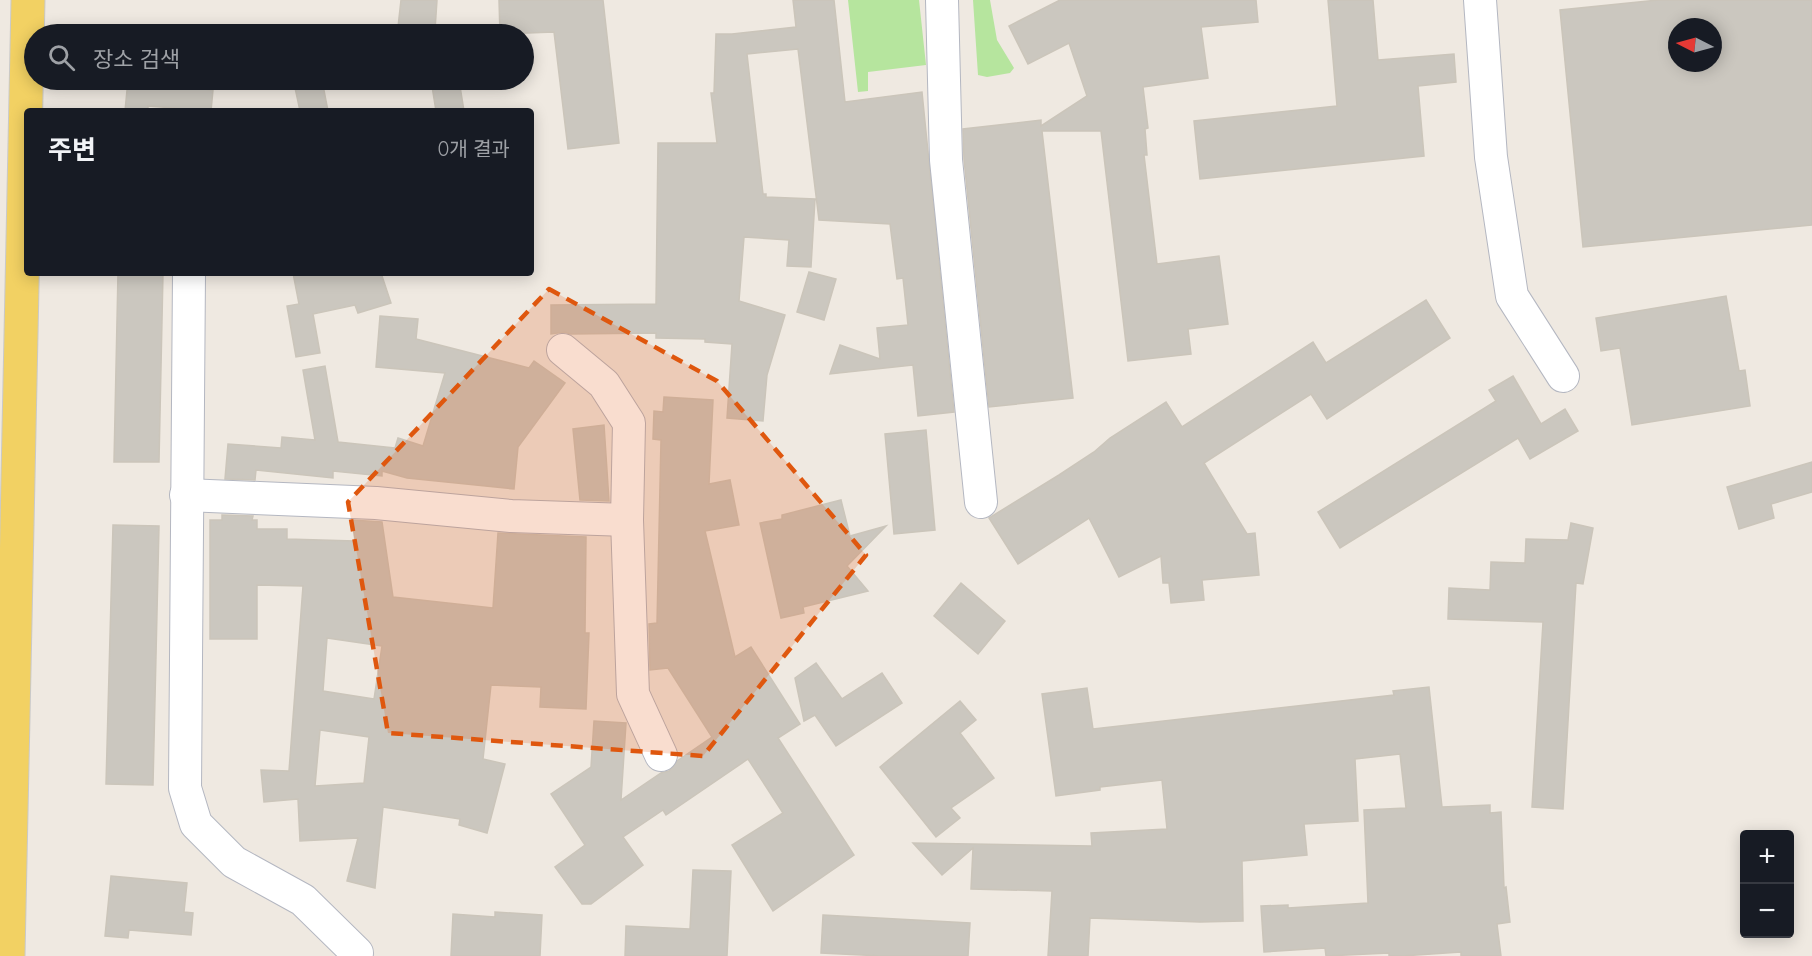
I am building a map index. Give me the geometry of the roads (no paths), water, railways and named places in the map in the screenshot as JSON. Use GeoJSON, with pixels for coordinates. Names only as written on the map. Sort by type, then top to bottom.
{"type":"FeatureCollection","features":[{"type":"Feature","properties":{"kind":"main road"},"geometry":{"type":"LineString","coordinates":[[27,24],[28,0]]}},
{"type":"Feature","properties":{"kind":"main road"},"geometry":{"type":"LineString","coordinates":[[26,90],[26,108]]}},
{"type":"Feature","properties":{"kind":"main road"},"geometry":{"type":"LineString","coordinates":[[8,956],[24,191]]}},
{"type":"Feature","properties":{"kind":"street"},"geometry":{"type":"LineString","coordinates":[[942,0],[946,160],[981,502]]}},
{"type":"Feature","properties":{"kind":"street"},"geometry":{"type":"LineString","coordinates":[[1480,0],[1491,158],[1512,297],[1563,376]]}},
{"type":"Feature","properties":{"kind":"street"},"geometry":{"type":"LineString","coordinates":[[189,276],[184,788],[196,824],[234,861],[303,900],[357,953]]}},
{"type":"Feature","properties":{"kind":"street"},"geometry":{"type":"LineString","coordinates":[[563,350],[604,384],[629,423],[627,520],[633,694],[661,755]]}},
{"type":"Feature","properties":{"kind":"street"},"geometry":{"type":"LineString","coordinates":[[186,495],[376,503],[511,516],[627,520]]}}]}
